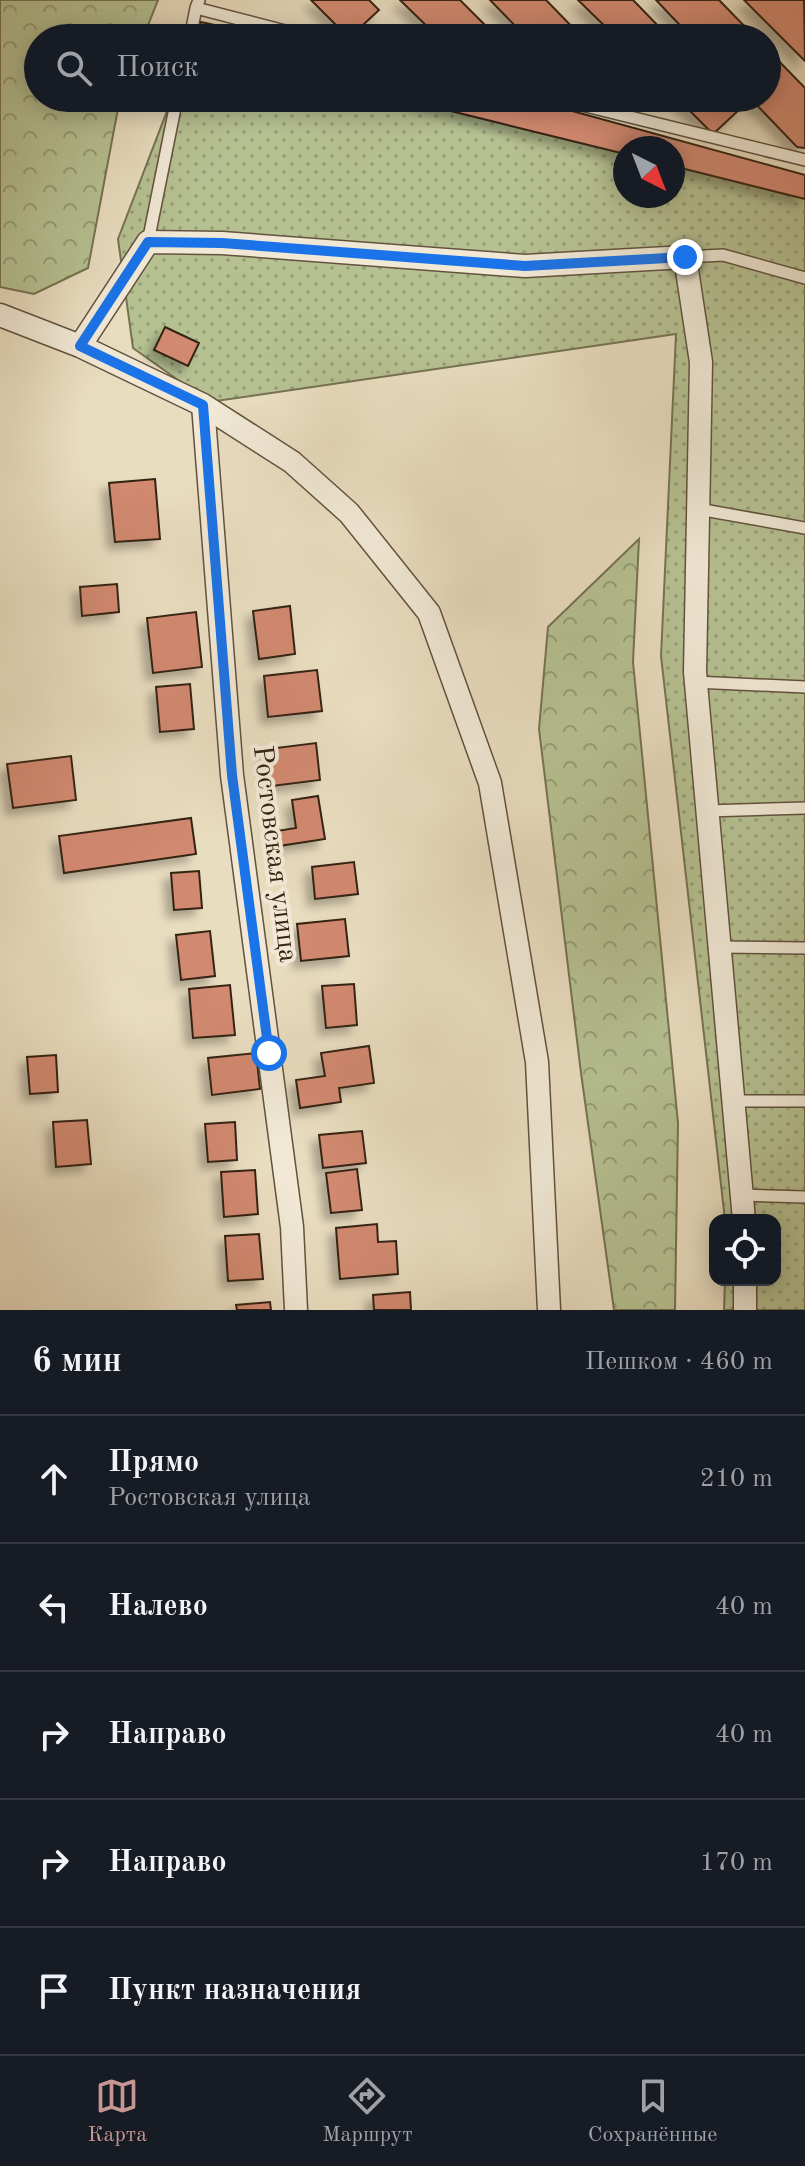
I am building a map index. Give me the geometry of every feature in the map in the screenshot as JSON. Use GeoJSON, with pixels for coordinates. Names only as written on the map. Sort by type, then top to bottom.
{"type":"FeatureCollection","features":[{"type":"Feature","properties":{"kind":"street"},"geometry":{"type":"LineString","coordinates":[[80,346],[148,242],[222,243],[525,266],[685,257],[701,362],[695,682],[744,1214]]}},
{"type":"Feature","properties":{"kind":"street"},"geometry":{"type":"LineString","coordinates":[[0,315],[80,346],[203,405],[292,462],[349,513],[429,613],[490,783],[537,1062],[549,1310]]}},
{"type":"Feature","properties":{"kind":"street","name":"Ростовская улица"},"geometry":{"type":"LineString","coordinates":[[203,405],[232,775],[292,1227],[296,1310]]}},
{"type":"Feature","properties":{"kind":"street"},"geometry":{"type":"LineString","coordinates":[[745,1286],[745,1310]]}},
{"type":"Feature","properties":{"kind":"lane"},"geometry":{"type":"LineString","coordinates":[[193,24],[198,4],[265,24]]}},
{"type":"Feature","properties":{"kind":"lane"},"geometry":{"type":"LineString","coordinates":[[148,242],[174,112]]}},
{"type":"Feature","properties":{"kind":"lane"},"geometry":{"type":"LineString","coordinates":[[610,112],[805,160]]}},
{"type":"Feature","properties":{"kind":"lane"},"geometry":{"type":"LineString","coordinates":[[685,257],[723,255],[805,278]]}},
{"type":"Feature","properties":{"kind":"lane"},"geometry":{"type":"LineString","coordinates":[[698,509],[805,528]]}},
{"type":"Feature","properties":{"kind":"lane"},"geometry":{"type":"LineString","coordinates":[[695,682],[805,687]]}},
{"type":"Feature","properties":{"kind":"lane"},"geometry":{"type":"LineString","coordinates":[[707,811],[805,808]]}},
{"type":"Feature","properties":{"kind":"lane"},"geometry":{"type":"LineString","coordinates":[[719,947],[805,948]]}},
{"type":"Feature","properties":{"kind":"lane"},"geometry":{"type":"LineString","coordinates":[[733,1101],[805,1101]]}},
{"type":"Feature","properties":{"kind":"lane"},"geometry":{"type":"LineString","coordinates":[[742,1195],[805,1197]]}},
{"type":"Feature","properties":{"kind":"green space"},"geometry":{"type":"Polygon","coordinates":[[[0,0],[158,0],[149,24],[24,24],[24,112],[117,112],[88,268],[34,294],[0,287],[0,0]]]}},
{"type":"Feature","properties":{"kind":"green space"},"geometry":{"type":"Polygon","coordinates":[[[167,112],[455,112],[613,151],[613,208],[685,208],[685,169],[805,199],[805,1310],[724,1310],[725,1286],[781,1286],[781,1214],[724,1214],[661,656],[676,334],[209,402],[133,348],[118,239],[167,112]]]}},
{"type":"Feature","properties":{"kind":"green space"},"geometry":{"type":"Polygon","coordinates":[[[639,539],[633,662],[678,1123],[675,1310],[614,1310],[539,729],[548,627],[639,539]]]}},
{"type":"Feature","properties":{"kind":"building"},"geometry":{"type":"Polygon","coordinates":[[[311,0],[369,0],[379,10],[364,24],[335,24],[311,0]]]}},
{"type":"Feature","properties":{"kind":"building"},"geometry":{"type":"Polygon","coordinates":[[[400,0],[460,0],[484,24],[425,24],[400,0]]]}},
{"type":"Feature","properties":{"kind":"building"},"geometry":{"type":"Polygon","coordinates":[[[490,0],[546,0],[569,24],[513,24],[490,0]]]}},
{"type":"Feature","properties":{"kind":"building"},"geometry":{"type":"Polygon","coordinates":[[[578,0],[633,0],[656,24],[603,24],[578,0]]]}},
{"type":"Feature","properties":{"kind":"building"},"geometry":{"type":"Polygon","coordinates":[[[656,0],[719,0],[742,24],[679,24],[656,0]]]}},
{"type":"Feature","properties":{"kind":"building"},"geometry":{"type":"Polygon","coordinates":[[[744,0],[804,0],[805,61],[781,37],[781,24],[768,24],[744,0]]]}},
{"type":"Feature","properties":{"kind":"building"},"geometry":{"type":"Polygon","coordinates":[[[781,63],[805,88],[805,148],[797,147],[763,112],[781,112],[781,63]]]}},
{"type":"Feature","properties":{"kind":"building"},"geometry":{"type":"Polygon","coordinates":[[[455,112],[576,112],[663,136],[613,136],[613,151],[455,112]]]}},
{"type":"Feature","properties":{"kind":"building"},"geometry":{"type":"Polygon","coordinates":[[[691,112],[737,112],[713,134],[691,112]]]}},
{"type":"Feature","properties":{"kind":"building"},"geometry":{"type":"Polygon","coordinates":[[[685,142],[805,175],[805,199],[685,169],[685,142]]]}},
{"type":"Feature","properties":{"kind":"building"},"geometry":{"type":"Polygon","coordinates":[[[165,327],[199,343],[188,366],[154,350],[165,327]]]}},
{"type":"Feature","properties":{"kind":"building"},"geometry":{"type":"Polygon","coordinates":[[[155,479],[160,539],[115,542],[109,483],[155,479]]]}},
{"type":"Feature","properties":{"kind":"building"},"geometry":{"type":"Polygon","coordinates":[[[117,584],[119,612],[82,616],[80,587],[117,584]]]}},
{"type":"Feature","properties":{"kind":"building"},"geometry":{"type":"Polygon","coordinates":[[[290,606],[295,654],[259,659],[253,611],[290,606]]]}},
{"type":"Feature","properties":{"kind":"building"},"geometry":{"type":"Polygon","coordinates":[[[196,612],[202,667],[153,673],[147,618],[196,612]]]}},
{"type":"Feature","properties":{"kind":"building"},"geometry":{"type":"Polygon","coordinates":[[[317,670],[322,711],[268,717],[264,676],[317,670]]]}},
{"type":"Feature","properties":{"kind":"building"},"geometry":{"type":"Polygon","coordinates":[[[190,684],[194,729],[160,732],[156,687],[190,684]]]}},
{"type":"Feature","properties":{"kind":"building"},"geometry":{"type":"Polygon","coordinates":[[[316,743],[320,780],[272,786],[268,749],[316,743]]]}},
{"type":"Feature","properties":{"kind":"building"},"geometry":{"type":"Polygon","coordinates":[[[71,756],[76,800],[13,808],[7,764],[71,756]]]}},
{"type":"Feature","properties":{"kind":"building"},"geometry":{"type":"Polygon","coordinates":[[[318,796],[325,839],[279,846],[277,831],[296,828],[292,800],[318,796]]]}},
{"type":"Feature","properties":{"kind":"building"},"geometry":{"type":"Polygon","coordinates":[[[191,818],[196,854],[64,873],[59,836],[191,818]]]}},
{"type":"Feature","properties":{"kind":"building"},"geometry":{"type":"Polygon","coordinates":[[[354,862],[358,894],[315,899],[312,867],[354,862]]]}},
{"type":"Feature","properties":{"kind":"building"},"geometry":{"type":"Polygon","coordinates":[[[199,871],[202,908],[174,910],[171,873],[199,871]]]}},
{"type":"Feature","properties":{"kind":"building"},"geometry":{"type":"Polygon","coordinates":[[[345,919],[349,956],[301,961],[297,924],[345,919]]]}},
{"type":"Feature","properties":{"kind":"building"},"geometry":{"type":"Polygon","coordinates":[[[210,931],[215,976],[181,980],[176,935],[210,931]]]}},
{"type":"Feature","properties":{"kind":"building"},"geometry":{"type":"Polygon","coordinates":[[[354,984],[357,1025],[326,1028],[322,986],[354,984]]]}},
{"type":"Feature","properties":{"kind":"building"},"geometry":{"type":"Polygon","coordinates":[[[230,985],[235,1035],[193,1038],[189,989],[230,985]]]}},
{"type":"Feature","properties":{"kind":"building"},"geometry":{"type":"Polygon","coordinates":[[[369,1046],[374,1083],[339,1088],[341,1102],[300,1108],[296,1080],[325,1076],[321,1053],[369,1046]]]}},
{"type":"Feature","properties":{"kind":"building"},"geometry":{"type":"Polygon","coordinates":[[[256,1053],[260,1089],[212,1095],[208,1058],[256,1053]]]}},
{"type":"Feature","properties":{"kind":"building"},"geometry":{"type":"Polygon","coordinates":[[[56,1055],[58,1092],[30,1094],[27,1057],[56,1055]]]}},
{"type":"Feature","properties":{"kind":"building"},"geometry":{"type":"Polygon","coordinates":[[[87,1120],[91,1164],[56,1167],[53,1122],[87,1120]]]}},
{"type":"Feature","properties":{"kind":"building"},"geometry":{"type":"Polygon","coordinates":[[[235,1122],[237,1160],[208,1162],[205,1124],[235,1122]]]}},
{"type":"Feature","properties":{"kind":"building"},"geometry":{"type":"Polygon","coordinates":[[[362,1131],[366,1163],[323,1168],[319,1135],[362,1131]]]}},
{"type":"Feature","properties":{"kind":"building"},"geometry":{"type":"Polygon","coordinates":[[[357,1169],[362,1210],[331,1213],[326,1173],[357,1169]]]}},
{"type":"Feature","properties":{"kind":"building"},"geometry":{"type":"Polygon","coordinates":[[[255,1170],[258,1214],[224,1217],[221,1172],[255,1170]]]}},
{"type":"Feature","properties":{"kind":"building"},"geometry":{"type":"Polygon","coordinates":[[[377,1224],[378,1242],[396,1241],[398,1274],[340,1279],[336,1228],[377,1224]]]}},
{"type":"Feature","properties":{"kind":"building"},"geometry":{"type":"Polygon","coordinates":[[[259,1234],[263,1279],[228,1281],[225,1236],[259,1234]]]}},
{"type":"Feature","properties":{"kind":"building"},"geometry":{"type":"Polygon","coordinates":[[[410,1292],[411,1310],[374,1310],[373,1295],[410,1292]]]}},
{"type":"Feature","properties":{"kind":"building"},"geometry":{"type":"Polygon","coordinates":[[[270,1302],[271,1310],[237,1310],[236,1305],[270,1302]]]}},
{"type":"Feature","properties":{"kind":"route"},"geometry":{"type":"LineString","coordinates":[[269,1053],[232,775],[203,405],[80,346],[148,242],[222,243],[525,266],[685,257]]}}]}
